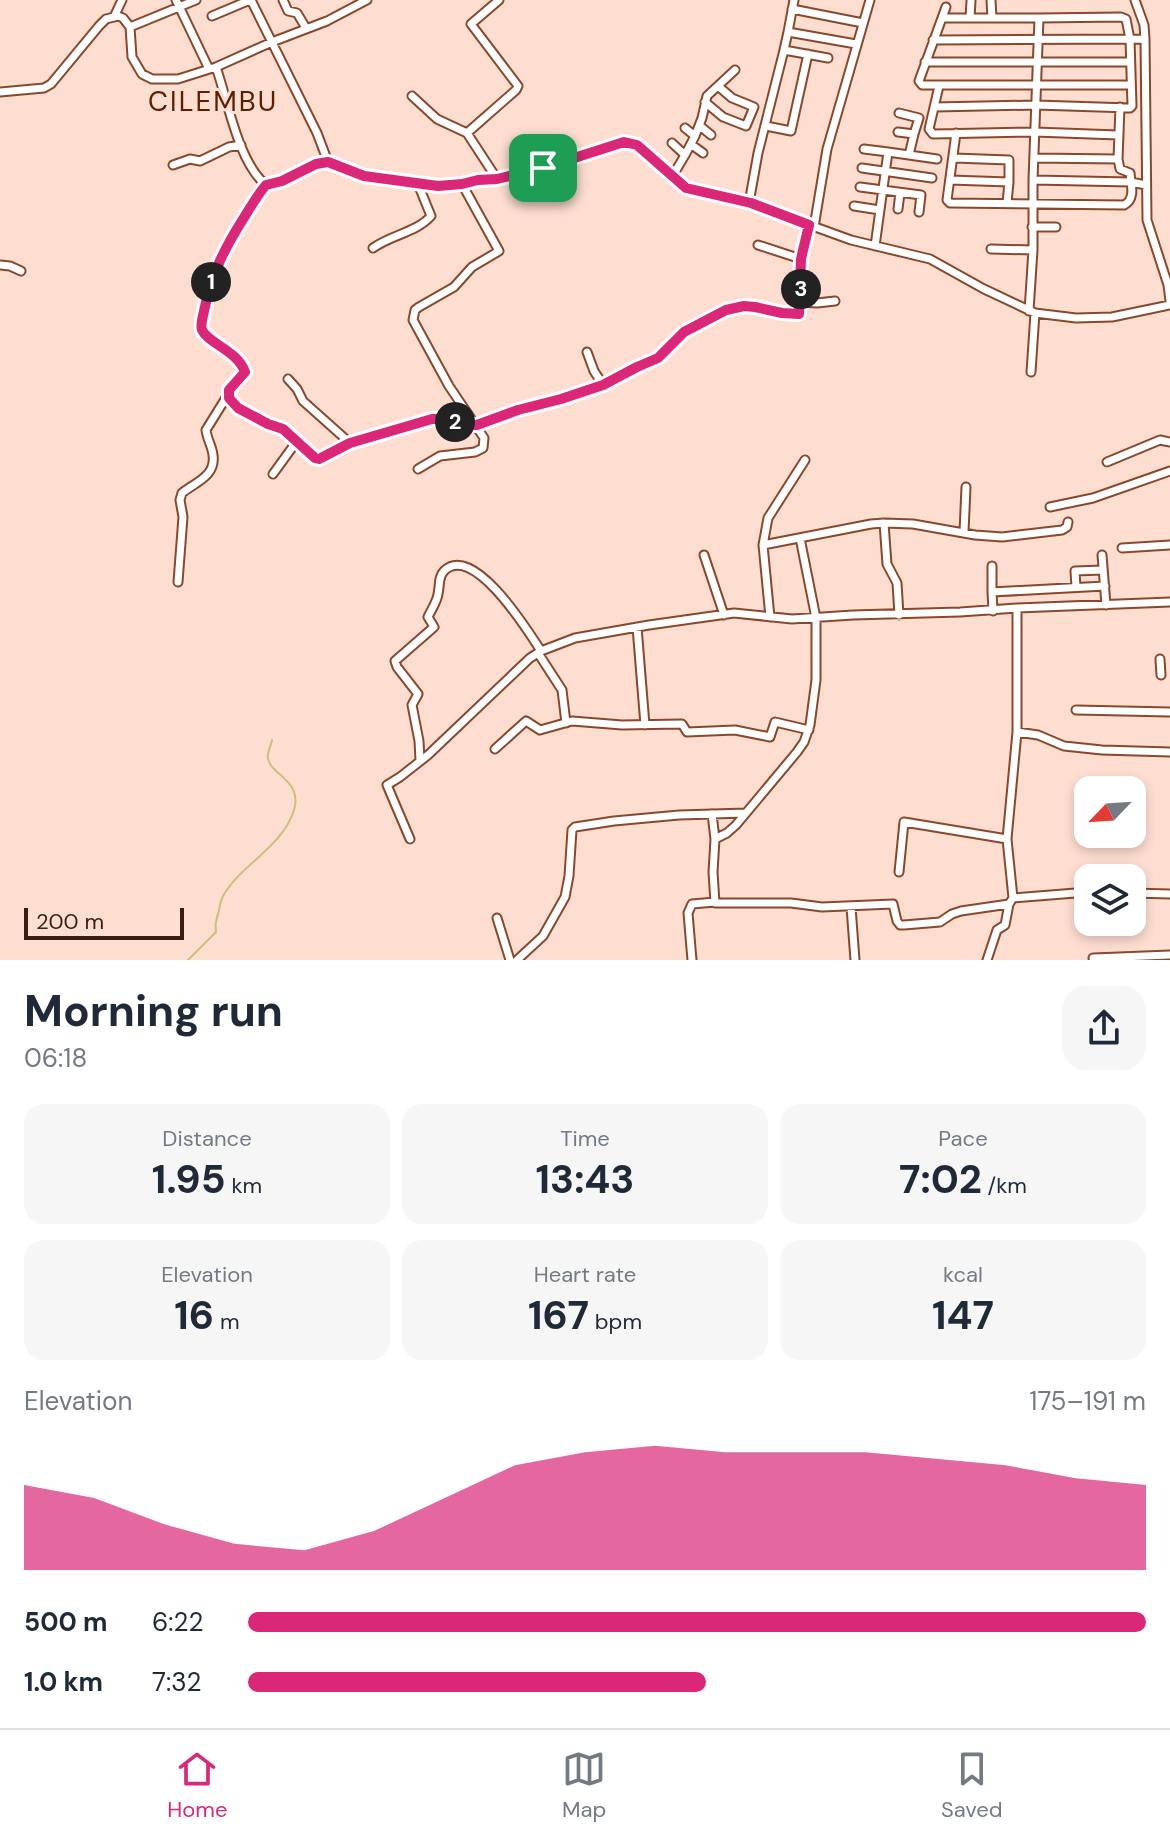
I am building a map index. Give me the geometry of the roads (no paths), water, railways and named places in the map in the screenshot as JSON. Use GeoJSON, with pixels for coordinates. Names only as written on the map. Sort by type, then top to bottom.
{"type":"FeatureCollection","features":[{"type":"Feature","properties":{"kind":"street"},"geometry":{"type":"LineString","coordinates":[[114,17],[122,0]]}},
{"type":"Feature","properties":{"kind":"street"},"geometry":{"type":"LineString","coordinates":[[130,27],[177,4],[196,0]]}},
{"type":"Feature","properties":{"kind":"street"},"geometry":{"type":"LineString","coordinates":[[212,16],[250,0],[317,133],[328,162]]}},
{"type":"Feature","properties":{"kind":"street"},"geometry":{"type":"LineString","coordinates":[[283,0],[288,11],[297,13],[306,28]]}},
{"type":"Feature","properties":{"kind":"street"},"geometry":{"type":"LineString","coordinates":[[0,95],[44,88],[51,84],[106,19],[123,18],[130,27],[132,57],[142,74],[152,79],[178,79],[332,19],[367,0]]}},
{"type":"Feature","properties":{"kind":"street"},"geometry":{"type":"LineString","coordinates":[[467,133],[518,86],[471,24],[499,0]]}},
{"type":"Feature","properties":{"kind":"street"},"geometry":{"type":"LineString","coordinates":[[750,203],[794,0]]}},
{"type":"Feature","properties":{"kind":"street"},"geometry":{"type":"LineString","coordinates":[[229,393],[238,408],[283,429],[319,459],[350,443],[438,418],[477,425],[603,385],[658,358],[684,332],[719,312],[744,306],[796,315],[800,311],[801,259],[827,149],[870,0]]}},
{"type":"Feature","properties":{"kind":"street"},"geometry":{"type":"LineString","coordinates":[[991,0],[992,18]]}},
{"type":"Feature","properties":{"kind":"street"},"geometry":{"type":"LineString","coordinates":[[178,582],[183,517],[180,496],[210,472],[214,457],[206,430],[232,386],[245,372],[239,361],[204,333],[201,325],[208,291],[229,240],[266,185],[328,162],[358,175],[438,186],[462,184],[543,168],[624,142],[637,145],[681,186],[694,191],[750,203],[840,237],[930,259],[1032,312],[1076,318],[1112,317],[1170,303],[1168,285],[1148,225],[1145,39],[1144,25],[1135,0]]}},
{"type":"Feature","properties":{"kind":"street"},"geometry":{"type":"LineString","coordinates":[[970,18],[971,1]]}},
{"type":"Feature","properties":{"kind":"street"},"geometry":{"type":"LineString","coordinates":[[177,4],[223,85],[241,145],[257,177],[266,185]]}},
{"type":"Feature","properties":{"kind":"street"},"geometry":{"type":"LineString","coordinates":[[946,7],[920,83],[939,86],[1131,85]]}},
{"type":"Feature","properties":{"kind":"street"},"geometry":{"type":"LineString","coordinates":[[792,9],[863,23]]}},
{"type":"Feature","properties":{"kind":"street"},"geometry":{"type":"LineString","coordinates":[[934,107],[1036,105],[1128,109],[1132,106],[1130,39],[1124,18],[942,18]]}},
{"type":"Feature","properties":{"kind":"street"},"geometry":{"type":"LineString","coordinates":[[1031,372],[1032,203],[1039,18]]}},
{"type":"Feature","properties":{"kind":"street"},"geometry":{"type":"LineString","coordinates":[[788,32],[856,44]]}},
{"type":"Feature","properties":{"kind":"street"},"geometry":{"type":"LineString","coordinates":[[933,40],[1145,39]]}},
{"type":"Feature","properties":{"kind":"street"},"geometry":{"type":"LineString","coordinates":[[784,50],[828,58]]}},
{"type":"Feature","properties":{"kind":"street"},"geometry":{"type":"LineString","coordinates":[[766,126],[791,131],[808,54]]}},
{"type":"Feature","properties":{"kind":"street"},"geometry":{"type":"LineString","coordinates":[[925,62],[1130,62]]}},
{"type":"Feature","properties":{"kind":"street"},"geometry":{"type":"LineString","coordinates":[[672,177],[692,145],[707,96],[735,70]]}},
{"type":"Feature","properties":{"kind":"street"},"geometry":{"type":"LineString","coordinates":[[705,102],[727,119],[746,126],[754,107],[732,98],[718,86]]}},
{"type":"Feature","properties":{"kind":"street"},"geometry":{"type":"LineString","coordinates":[[939,86],[929,132],[933,134],[1035,132],[1118,135]]}},
{"type":"Feature","properties":{"kind":"street"},"geometry":{"type":"LineString","coordinates":[[412,96],[437,119],[467,133],[497,179]]}},
{"type":"Feature","properties":{"kind":"street"},"geometry":{"type":"LineString","coordinates":[[956,133],[947,200],[950,203],[1124,205],[1132,197],[1130,173],[1120,169],[1118,159],[1120,107]]}},
{"type":"Feature","properties":{"kind":"street"},"geometry":{"type":"LineString","coordinates":[[899,113],[919,118],[909,155]]}},
{"type":"Feature","properties":{"kind":"street"},"geometry":{"type":"LineString","coordinates":[[700,126],[711,135]]}},
{"type":"Feature","properties":{"kind":"street"},"geometry":{"type":"LineString","coordinates":[[685,128],[695,136]]}},
{"type":"Feature","properties":{"kind":"street"},"geometry":{"type":"LineString","coordinates":[[898,132],[914,134]]}},
{"type":"Feature","properties":{"kind":"street"},"geometry":{"type":"LineString","coordinates":[[672,143],[685,155]]}},
{"type":"Feature","properties":{"kind":"street"},"geometry":{"type":"LineString","coordinates":[[173,165],[190,159],[200,161],[229,147],[241,145]]}},
{"type":"Feature","properties":{"kind":"street"},"geometry":{"type":"LineString","coordinates":[[692,145],[703,153]]}},
{"type":"Feature","properties":{"kind":"street"},"geometry":{"type":"LineString","coordinates":[[864,149],[937,159]]}},
{"type":"Feature","properties":{"kind":"street"},"geometry":{"type":"LineString","coordinates":[[875,246],[888,152]]}},
{"type":"Feature","properties":{"kind":"street"},"geometry":{"type":"LineString","coordinates":[[954,158],[1009,160],[1007,203]]}},
{"type":"Feature","properties":{"kind":"street"},"geometry":{"type":"LineString","coordinates":[[1034,158],[1118,159]]}},
{"type":"Feature","properties":{"kind":"street"},"geometry":{"type":"LineString","coordinates":[[862,168],[932,178]]}},
{"type":"Feature","properties":{"kind":"street"},"geometry":{"type":"LineString","coordinates":[[950,180],[1009,182]]}},
{"type":"Feature","properties":{"kind":"street"},"geometry":{"type":"LineString","coordinates":[[1033,180],[1146,185]]}},
{"type":"Feature","properties":{"kind":"street"},"geometry":{"type":"LineString","coordinates":[[373,248],[422,224],[431,216],[418,184]]}},
{"type":"Feature","properties":{"kind":"street"},"geometry":{"type":"LineString","coordinates":[[418,469],[440,456],[483,448],[484,438],[477,425],[449,386],[413,320],[415,310],[454,287],[472,267],[499,251],[462,184]]}},
{"type":"Feature","properties":{"kind":"street"},"geometry":{"type":"LineString","coordinates":[[860,187],[926,196],[919,212]]}},
{"type":"Feature","properties":{"kind":"street"},"geometry":{"type":"LineString","coordinates":[[898,209],[900,193]]}},
{"type":"Feature","properties":{"kind":"street"},"geometry":{"type":"LineString","coordinates":[[854,206],[880,210]]}},
{"type":"Feature","properties":{"kind":"street"},"geometry":{"type":"LineString","coordinates":[[1032,227],[1056,227]]}},
{"type":"Feature","properties":{"kind":"street"},"geometry":{"type":"LineString","coordinates":[[758,245],[801,259]]}},
{"type":"Feature","properties":{"kind":"street"},"geometry":{"type":"LineString","coordinates":[[991,249],[1033,250]]}},
{"type":"Feature","properties":{"kind":"street"},"geometry":{"type":"LineString","coordinates":[[0,265],[21,271]]}},
{"type":"Feature","properties":{"kind":"street"},"geometry":{"type":"LineString","coordinates":[[800,302],[835,301]]}},
{"type":"Feature","properties":{"kind":"street"},"geometry":{"type":"LineString","coordinates":[[587,352],[603,385]]}},
{"type":"Feature","properties":{"kind":"street"},"geometry":{"type":"LineString","coordinates":[[288,379],[303,401],[350,443]]}},
{"type":"Feature","properties":{"kind":"street"},"geometry":{"type":"LineString","coordinates":[[1107,462],[1160,440],[1170,442]]}},
{"type":"Feature","properties":{"kind":"street"},"geometry":{"type":"LineString","coordinates":[[273,474],[297,441]]}},
{"type":"Feature","properties":{"kind":"street"},"geometry":{"type":"LineString","coordinates":[[770,617],[763,545],[768,518],[805,460]]}},
{"type":"Feature","properties":{"kind":"street"},"geometry":{"type":"LineString","coordinates":[[1050,507],[1093,498],[1170,471]]}},
{"type":"Feature","properties":{"kind":"street"},"geometry":{"type":"LineString","coordinates":[[964,532],[966,487]]}},
{"type":"Feature","properties":{"kind":"street"},"geometry":{"type":"LineString","coordinates":[[763,545],[884,523],[913,524],[1002,537],[1062,530],[1068,522]]}},
{"type":"Feature","properties":{"kind":"street"},"geometry":{"type":"LineString","coordinates":[[884,523],[887,564],[897,583],[899,615]]}},
{"type":"Feature","properties":{"kind":"street"},"geometry":{"type":"LineString","coordinates":[[715,839],[732,829],[746,813],[797,752],[809,730],[816,680],[816,618],[800,538]]}},
{"type":"Feature","properties":{"kind":"street"},"geometry":{"type":"LineString","coordinates":[[1122,548],[1170,545]]}},
{"type":"Feature","properties":{"kind":"street"},"geometry":{"type":"LineString","coordinates":[[704,555],[724,615]]}},
{"type":"Feature","properties":{"kind":"street"},"geometry":{"type":"LineString","coordinates":[[1102,555],[1106,605]]}},
{"type":"Feature","properties":{"kind":"street"},"geometry":{"type":"LineString","coordinates":[[420,760],[412,705],[418,694],[395,661],[434,627],[428,617],[438,597],[440,576],[452,566],[459,565],[485,578],[510,607],[562,690],[566,723]]}},
{"type":"Feature","properties":{"kind":"street"},"geometry":{"type":"LineString","coordinates":[[992,566],[993,611]]}},
{"type":"Feature","properties":{"kind":"street"},"geometry":{"type":"LineString","coordinates":[[1076,587],[1075,571],[1103,570]]}},
{"type":"Feature","properties":{"kind":"street"},"geometry":{"type":"LineString","coordinates":[[992,592],[1105,586]]}},
{"type":"Feature","properties":{"kind":"street"},"geometry":{"type":"LineString","coordinates":[[410,839],[386,787],[420,760],[513,673],[540,652],[575,638],[739,613],[792,619],[1170,602]]}},
{"type":"Feature","properties":{"kind":"street"},"geometry":{"type":"LineString","coordinates":[[987,960],[997,930],[1005,925],[1011,901],[1007,839],[1017,732],[1017,608]]}},
{"type":"Feature","properties":{"kind":"street"},"geometry":{"type":"LineString","coordinates":[[637,627],[645,725]]}},
{"type":"Feature","properties":{"kind":"street"},"geometry":{"type":"LineString","coordinates":[[1160,659],[1160,672],[1170,670]]}},
{"type":"Feature","properties":{"kind":"street"},"geometry":{"type":"LineString","coordinates":[[1076,710],[1170,712]]}},
{"type":"Feature","properties":{"kind":"street"},"geometry":{"type":"LineString","coordinates":[[495,749],[526,721],[540,730],[572,721],[622,725],[682,724],[687,732],[735,730],[770,737],[775,722],[809,730]]}},
{"type":"Feature","properties":{"kind":"street"},"geometry":{"type":"LineString","coordinates":[[1017,732],[1038,735],[1064,746],[1170,752]]}},
{"type":"Feature","properties":{"kind":"street"},"geometry":{"type":"LineString","coordinates":[[517,960],[543,936],[565,897],[572,829],[614,821],[746,813]]}},
{"type":"Feature","properties":{"kind":"street"},"geometry":{"type":"LineString","coordinates":[[712,814],[715,902]]}},
{"type":"Feature","properties":{"kind":"street"},"geometry":{"type":"LineString","coordinates":[[899,872],[904,822],[1007,839]]}},
{"type":"Feature","properties":{"kind":"street"},"geometry":{"type":"LineString","coordinates":[[1146,893],[1170,894]]}},
{"type":"Feature","properties":{"kind":"street"},"geometry":{"type":"LineString","coordinates":[[692,960],[688,913],[692,904],[791,903],[822,907],[893,904],[897,921],[904,925],[940,922],[961,911],[1011,901],[1074,894]]}},
{"type":"Feature","properties":{"kind":"street"},"geometry":{"type":"LineString","coordinates":[[851,907],[855,960]]}},
{"type":"Feature","properties":{"kind":"street"},"geometry":{"type":"LineString","coordinates":[[497,918],[510,960]]}},
{"type":"Feature","properties":{"kind":"street"},"geometry":{"type":"LineString","coordinates":[[1093,958],[1170,955]]}},
{"type":"Feature","properties":{"kind":"waterway"},"geometry":{"type":"LineString","coordinates":[[188,960],[216,932],[221,900],[231,884],[281,835],[294,810],[294,792],[268,758],[272,740]]}},
{"type":"Feature","properties":{"kind":"district","name":"CILEMBU"},"geometry":{"type":"Point","coordinates":[213,101]}}]}
